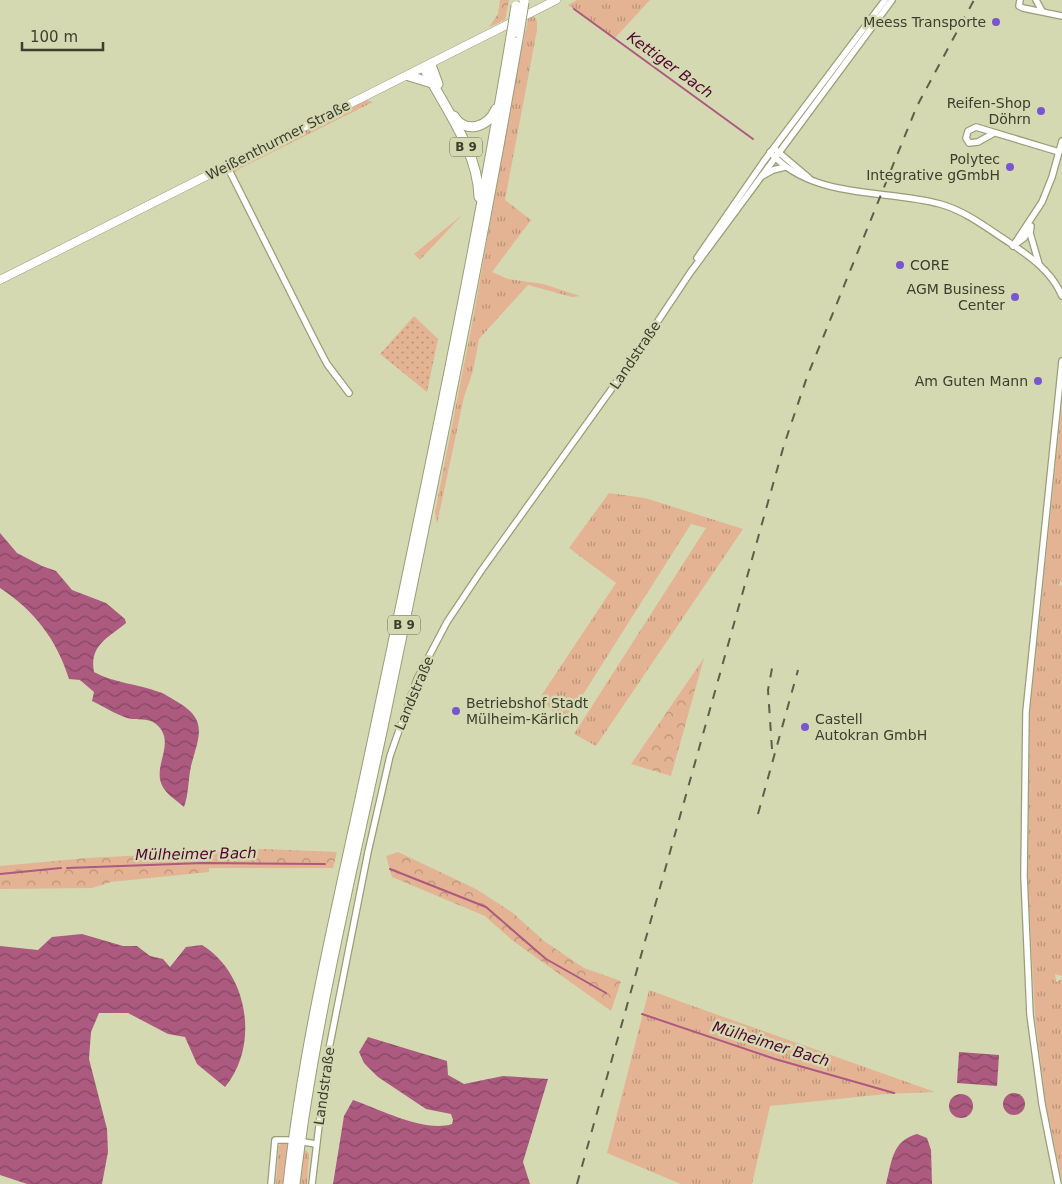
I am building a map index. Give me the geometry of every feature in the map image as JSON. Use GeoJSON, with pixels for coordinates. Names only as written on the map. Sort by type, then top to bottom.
{"type":"FeatureCollection","features":[{"type":"Feature","properties":{"kind":"highway","name":"B 9"},"geometry":{"type":"LineString","coordinates":[[295,1184],[304,1113],[325,1001],[457,371],[520,2]]}},
{"type":"Feature","properties":{"kind":"highway","name":"B 9"},"geometry":{"type":"LineString","coordinates":[[288,1184],[297,1112],[318,999],[466,289],[501,95],[515,35]]}},
{"type":"Feature","properties":{"kind":"highway","name":"B 9"},"geometry":{"type":"LineString","coordinates":[[427,67],[432,83],[474,165],[479,187],[479,217]]}},
{"type":"Feature","properties":{"kind":"highway","name":"B 9"},"geometry":{"type":"LineString","coordinates":[[427,67],[452,114],[463,125],[476,127],[489,121],[501,95]]}},
{"type":"Feature","properties":{"kind":"highway"},"geometry":{"type":"LineString","coordinates":[[409,76],[432,83]]}},
{"type":"Feature","properties":{"kind":"main road","name":"Weißenthurmer Straße"},"geometry":{"type":"LineString","coordinates":[[0,280],[427,67],[556,0]]}},
{"type":"Feature","properties":{"kind":"street"},"geometry":{"type":"LineString","coordinates":[[690,273],[708,241],[885,0]]}},
{"type":"Feature","properties":{"kind":"street"},"geometry":{"type":"LineString","coordinates":[[690,273],[758,178],[774,152],[892,0]]}},
{"type":"Feature","properties":{"kind":"street"},"geometry":{"type":"LineString","coordinates":[[1020,0],[1019,6],[1023,8],[1062,16]]}},
{"type":"Feature","properties":{"kind":"street"},"geometry":{"type":"LineString","coordinates":[[1036,0],[1042,12]]}},
{"type":"Feature","properties":{"kind":"street"},"geometry":{"type":"LineString","coordinates":[[994,133],[1059,152]]}},
{"type":"Feature","properties":{"kind":"street"},"geometry":{"type":"LineString","coordinates":[[1039,264],[1030,233],[1031,226],[1046,194],[1062,141]]}},
{"type":"Feature","properties":{"kind":"street"},"geometry":{"type":"LineString","coordinates":[[774,152],[785,167],[811,179],[839,188],[942,204],[968,217],[1039,264],[1054,281],[1062,296]]}},
{"type":"Feature","properties":{"kind":"street"},"geometry":{"type":"LineString","coordinates":[[774,152],[811,179]]}},
{"type":"Feature","properties":{"kind":"street"},"geometry":{"type":"LineString","coordinates":[[227,166],[315,342],[327,364],[350,393]]}},
{"type":"Feature","properties":{"kind":"street"},"geometry":{"type":"LineString","coordinates":[[758,178],[773,170],[785,167]]}},
{"type":"Feature","properties":{"kind":"street"},"geometry":{"type":"LineString","coordinates":[[1013,246],[1020,232],[1033,219]]}},
{"type":"Feature","properties":{"kind":"street"},"geometry":{"type":"LineString","coordinates":[[1013,246],[1024,238],[1031,226]]}},
{"type":"Feature","properties":{"kind":"street","name":"Landstraße"},"geometry":{"type":"LineString","coordinates":[[312,1184],[315,1144],[336,1011],[376,815],[396,737],[417,679],[438,637],[467,592],[628,366],[690,273]]}},
{"type":"Feature","properties":{"kind":"street"},"geometry":{"type":"LineString","coordinates":[[1058,1184],[1042,1104],[1030,1015],[1024,867],[1026,712],[1062,361]]}},
{"type":"Feature","properties":{"kind":"street"},"geometry":{"type":"LineString","coordinates":[[271,1184],[274,1142],[279,1139],[288,1140]]}},
{"type":"Feature","properties":{"kind":"street"},"geometry":{"type":"LineString","coordinates":[[304,1142],[315,1144]]}},
{"type":"Feature","properties":{"kind":"green space"},"geometry":{"type":"Polygon","coordinates":[[[500,0],[509,0],[505,20],[489,27],[498,14],[500,0]]]}},
{"type":"Feature","properties":{"kind":"green space"},"geometry":{"type":"Polygon","coordinates":[[[577,0],[650,0],[614,39],[568,5],[577,0]]]}},
{"type":"Feature","properties":{"kind":"green space"},"geometry":{"type":"Polygon","coordinates":[[[533,15],[537,21],[537,30],[505,200],[531,220],[492,272],[508,279],[543,284],[580,296],[572,297],[528,285],[479,339],[473,371],[464,397],[437,524],[435,512],[473,319],[520,56],[529,16],[533,15]]]}},
{"type":"Feature","properties":{"kind":"green space"},"geometry":{"type":"Polygon","coordinates":[[[367,100],[373,102],[234,173],[234,166],[367,100]]]}},
{"type":"Feature","properties":{"kind":"green space"},"geometry":{"type":"Polygon","coordinates":[[[462,215],[420,260],[414,254],[462,215]]]}},
{"type":"Feature","properties":{"kind":"green space"},"geometry":{"type":"Polygon","coordinates":[[[414,316],[438,339],[427,392],[380,354],[414,316]]]}},
{"type":"Feature","properties":{"kind":"green space"},"geometry":{"type":"Polygon","coordinates":[[[1062,405],[1062,582],[1060,580],[1059,586],[1062,585],[1062,976],[1055,974],[1056,982],[1062,979],[1062,1181],[1046,1104],[1035,1017],[1028,882],[1030,712],[1062,405]]]}},
{"type":"Feature","properties":{"kind":"green space"},"geometry":{"type":"Polygon","coordinates":[[[609,493],[645,498],[743,529],[596,746],[574,734],[706,528],[691,524],[563,726],[541,696],[616,583],[569,548],[609,493]]]}},
{"type":"Feature","properties":{"kind":"green space"},"geometry":{"type":"Polygon","coordinates":[[[704,658],[671,776],[631,764],[704,658]]]}},
{"type":"Feature","properties":{"kind":"green space"},"geometry":{"type":"Polygon","coordinates":[[[264,849],[337,852],[333,868],[209,868],[209,872],[111,882],[92,888],[0,889],[0,866],[87,858],[264,849]]]}},
{"type":"Feature","properties":{"kind":"green space"},"geometry":{"type":"Polygon","coordinates":[[[398,852],[476,889],[513,913],[544,941],[584,968],[621,981],[611,1011],[513,941],[485,916],[392,877],[386,856],[398,852]]]}},
{"type":"Feature","properties":{"kind":"green space"},"geometry":{"type":"Polygon","coordinates":[[[649,990],[935,1092],[886,1094],[770,1106],[752,1184],[681,1184],[607,1153],[649,990]]]}},
{"type":"Feature","properties":{"kind":"green space"},"geometry":{"type":"Polygon","coordinates":[[[283,1142],[288,1142],[283,1184],[276,1184],[279,1146],[283,1142]]]}},
{"type":"Feature","properties":{"kind":"green space"},"geometry":{"type":"Polygon","coordinates":[[[303,1147],[309,1154],[307,1184],[300,1184],[303,1147]]]}},
{"type":"Feature","properties":{"kind":"water"},"geometry":{"type":"Polygon","coordinates":[[[0,533],[17,553],[56,571],[72,590],[106,603],[125,619],[126,623],[101,643],[97,649],[94,655],[94,672],[110,679],[161,693],[176,701],[193,715],[199,729],[184,807],[169,795],[161,784],[160,772],[165,743],[162,730],[153,722],[127,718],[92,701],[94,692],[80,680],[69,679],[58,651],[43,627],[23,606],[0,588],[0,533]]]}},
{"type":"Feature","properties":{"kind":"water"},"geometry":{"type":"Polygon","coordinates":[[[82,934],[123,946],[137,946],[150,956],[163,959],[170,967],[186,947],[202,945],[218,957],[230,973],[239,991],[244,1011],[243,1051],[236,1070],[225,1087],[197,1064],[185,1037],[168,1034],[128,1013],[99,1013],[91,1032],[89,1059],[107,1129],[108,1152],[102,1184],[27,1184],[0,1175],[0,946],[38,950],[52,937],[82,934]]]}},
{"type":"Feature","properties":{"kind":"water"},"geometry":{"type":"Polygon","coordinates":[[[368,1037],[447,1061],[448,1075],[464,1084],[503,1076],[548,1079],[523,1162],[530,1184],[333,1184],[344,1116],[353,1100],[416,1123],[441,1126],[452,1124],[453,1120],[451,1114],[426,1109],[378,1077],[364,1063],[359,1052],[368,1037]]]}},
{"type":"Feature","properties":{"kind":"water"},"geometry":{"type":"Polygon","coordinates":[[[959,1052],[999,1055],[997,1086],[957,1083],[959,1052]]]}},
{"type":"Feature","properties":{"kind":"water"},"geometry":{"type":"Polygon","coordinates":[[[1010,1093],[1018,1093],[1025,1100],[1025,1108],[1018,1115],[1010,1115],[1003,1108],[1003,1100],[1010,1093]]]}},
{"type":"Feature","properties":{"kind":"water"},"geometry":{"type":"Polygon","coordinates":[[[961,1094],[969,1098],[973,1106],[969,1114],[961,1118],[953,1114],[949,1106],[953,1098],[961,1094]]]}},
{"type":"Feature","properties":{"kind":"water"},"geometry":{"type":"Polygon","coordinates":[[[917,1134],[927,1138],[931,1150],[932,1184],[886,1184],[894,1153],[902,1142],[917,1134]]]}},
{"type":"Feature","properties":{"kind":"waterway","name":"Kettiger Bach"},"geometry":{"type":"LineString","coordinates":[[574,9],[753,139]]}},
{"type":"Feature","properties":{"kind":"waterway","name":"Mülheimer Bach"},"geometry":{"type":"LineString","coordinates":[[67,868],[203,863],[325,864]]}},
{"type":"Feature","properties":{"kind":"waterway","name":"Mülheimer Bach"},"geometry":{"type":"LineString","coordinates":[[0,874],[61,868]]}},
{"type":"Feature","properties":{"kind":"waterway","name":"Mülheimer Bach"},"geometry":{"type":"LineString","coordinates":[[390,869],[486,907],[546,959],[606,993]]}},
{"type":"Feature","properties":{"kind":"waterway","name":"Mülheimer Bach"},"geometry":{"type":"LineString","coordinates":[[642,1014],[775,1059],[894,1093]]}},
{"type":"Feature","properties":{"kind":"railway"},"geometry":{"type":"LineString","coordinates":[[577,1184],[784,445],[807,377],[917,106],[974,0]]}},
{"type":"Feature","properties":{"kind":"railway"},"geometry":{"type":"LineString","coordinates":[[772,749],[768,690],[773,663]]}},
{"type":"Feature","properties":{"kind":"railway"},"geometry":{"type":"LineString","coordinates":[[758,814],[798,670]]}},
{"type":"Feature","properties":{"kind":"place","name":"Meess Transporte"},"geometry":{"type":"Point","coordinates":[996,22]}},
{"type":"Feature","properties":{"kind":"place","name":"Reifen-Shop Döhrn"},"geometry":{"type":"Point","coordinates":[1041,111]}},
{"type":"Feature","properties":{"kind":"place","name":"Polytec Integrative gGmbH"},"geometry":{"type":"Point","coordinates":[1010,167]}},
{"type":"Feature","properties":{"kind":"place","name":"CORE"},"geometry":{"type":"Point","coordinates":[900,265]}},
{"type":"Feature","properties":{"kind":"place","name":"AGM Business Center"},"geometry":{"type":"Point","coordinates":[1015,297]}},
{"type":"Feature","properties":{"kind":"place","name":"Am Guten Mann"},"geometry":{"type":"Point","coordinates":[1038,381]}},
{"type":"Feature","properties":{"kind":"place","name":"Betriebshof Stadt Mülheim-Kärlich"},"geometry":{"type":"Point","coordinates":[456,711]}},
{"type":"Feature","properties":{"kind":"place","name":"Castell Autokran GmbH"},"geometry":{"type":"Point","coordinates":[805,727]}}]}
